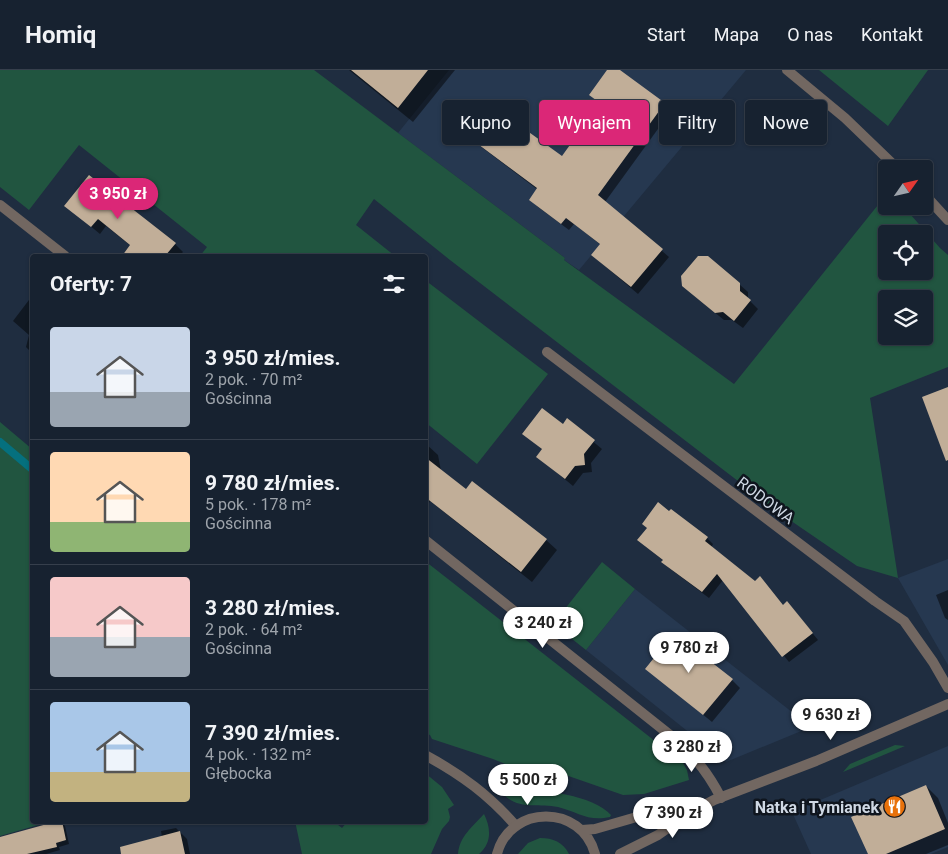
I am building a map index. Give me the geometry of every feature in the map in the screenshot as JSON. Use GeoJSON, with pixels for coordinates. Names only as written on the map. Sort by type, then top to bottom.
{"type":"FeatureCollection","features":[{"type":"Feature","properties":{"kind":"street"},"geometry":{"type":"LineString","coordinates":[[787,70],[845,118],[889,160]]}},
{"type":"Feature","properties":{"kind":"street"},"geometry":{"type":"LineString","coordinates":[[933,204],[948,220]]}},
{"type":"Feature","properties":{"kind":"street"},"geometry":{"type":"LineString","coordinates":[[0,205],[62,254]]}},
{"type":"Feature","properties":{"kind":"street","name":"RODOWA"},"geometry":{"type":"LineString","coordinates":[[547,352],[904,621],[933,662],[948,688]]}},
{"type":"Feature","properties":{"kind":"street"},"geometry":{"type":"LineString","coordinates":[[428,542],[675,739],[700,762],[711,779],[718,799]]}},
{"type":"Feature","properties":{"kind":"street"},"geometry":{"type":"LineString","coordinates":[[620,854],[658,835],[688,814],[718,799],[816,761],[948,704]]}},
{"type":"Feature","properties":{"kind":"street"},"geometry":{"type":"LineString","coordinates":[[428,758],[451,769],[481,790],[516,826]]}},
{"type":"Feature","properties":{"kind":"street"},"geometry":{"type":"LineString","coordinates":[[582,830],[595,829],[647,814],[686,808],[718,799]]}},
{"type":"Feature","properties":{"kind":"street"},"geometry":{"type":"LineString","coordinates":[[497,854],[503,840],[516,826],[532,818],[550,816],[567,820],[582,830],[595,854]]}},
{"type":"Feature","properties":{"kind":"shaded area"},"geometry":{"type":"Polygon","coordinates":[[[449,70],[746,70],[721,100],[659,100],[659,145],[683,145],[579,270],[398,133],[449,70]]]}},
{"type":"Feature","properties":{"kind":"shaded area"},"geometry":{"type":"Polygon","coordinates":[[[948,559],[948,665],[898,578],[948,559]]]}},
{"type":"Feature","properties":{"kind":"shaded area"},"geometry":{"type":"Polygon","coordinates":[[[635,589],[811,727],[726,762],[586,650],[635,589]]]}},
{"type":"Feature","properties":{"kind":"shaded area"},"geometry":{"type":"Polygon","coordinates":[[[948,746],[948,847],[931,854],[811,854],[792,812],[948,746]],[[926,785],[889,801],[909,844],[945,829],[926,785]]]}},
{"type":"Feature","properties":{"kind":"green space"},"geometry":{"type":"Polygon","coordinates":[[[0,70],[314,70],[565,258],[564,260],[734,384],[878,205],[878,215],[911,215],[920,225],[878,225],[878,280],[933,280],[933,240],[948,255],[948,367],[870,398],[898,578],[857,566],[781,514],[450,260],[374,199],[356,225],[392,254],[202,254],[207,247],[79,145],[29,210],[0,187],[0,70]]]}},
{"type":"Feature","properties":{"kind":"green space"},"geometry":{"type":"Polygon","coordinates":[[[819,70],[928,70],[888,126],[819,70]]]}},
{"type":"Feature","properties":{"kind":"green space"},"geometry":{"type":"Polygon","coordinates":[[[428,282],[548,374],[477,464],[428,424],[428,282]]]}},
{"type":"Feature","properties":{"kind":"green space"},"geometry":{"type":"Polygon","coordinates":[[[0,422],[30,447],[30,824],[42,824],[0,836],[0,422]]]}},
{"type":"Feature","properties":{"kind":"green space"},"geometry":{"type":"Polygon","coordinates":[[[602,562],[635,589],[586,650],[553,624],[602,562]]]}},
{"type":"Feature","properties":{"kind":"green space"},"geometry":{"type":"Polygon","coordinates":[[[428,563],[683,763],[689,780],[644,794],[623,795],[557,772],[508,765],[432,739],[428,734],[428,563]]]}},
{"type":"Feature","properties":{"kind":"green space"},"geometry":{"type":"Polygon","coordinates":[[[895,745],[905,746],[843,772],[850,764],[895,745]]]}},
{"type":"Feature","properties":{"kind":"green space"},"geometry":{"type":"Polygon","coordinates":[[[428,775],[442,787],[454,805],[448,809],[449,821],[442,829],[431,854],[302,854],[296,824],[337,824],[342,828],[345,824],[428,824],[428,775]]]}},
{"type":"Feature","properties":{"kind":"green space"},"geometry":{"type":"Polygon","coordinates":[[[514,788],[566,794],[592,802],[611,815],[610,817],[595,818],[583,816],[558,807],[523,805],[516,803],[503,794],[507,790],[514,788]]]}},
{"type":"Feature","properties":{"kind":"green space"},"geometry":{"type":"Polygon","coordinates":[[[484,814],[489,835],[483,850],[479,854],[458,854],[464,837],[484,814]]]}},
{"type":"Feature","properties":{"kind":"green space"},"geometry":{"type":"Polygon","coordinates":[[[540,838],[557,841],[564,846],[569,854],[518,854],[528,843],[540,838]]]}},
{"type":"Feature","properties":{"kind":"building"},"geometry":{"type":"Polygon","coordinates":[[[351,70],[428,70],[398,108],[351,70]]]}},
{"type":"Feature","properties":{"kind":"building"},"geometry":{"type":"Polygon","coordinates":[[[607,70],[620,70],[661,100],[659,100],[659,111],[649,125],[649,100],[596,100],[589,95],[607,70]]]}},
{"type":"Feature","properties":{"kind":"building"},"geometry":{"type":"Polygon","coordinates":[[[529,132],[539,139],[539,145],[547,145],[562,156],[570,145],[634,145],[598,195],[663,249],[631,287],[591,255],[600,244],[566,218],[561,224],[529,200],[537,188],[479,145],[529,145],[529,132]]]}},
{"type":"Feature","properties":{"kind":"building"},"geometry":{"type":"Polygon","coordinates":[[[89,175],[176,243],[167,254],[123,254],[130,245],[98,219],[91,227],[64,206],[89,175]]]}},
{"type":"Feature","properties":{"kind":"building"},"geometry":{"type":"Polygon","coordinates":[[[698,256],[708,256],[740,283],[740,291],[751,300],[734,321],[723,312],[715,313],[682,286],[681,276],[698,256]]]}},
{"type":"Feature","properties":{"kind":"building"},"geometry":{"type":"Polygon","coordinates":[[[948,387],[948,460],[946,461],[922,397],[948,387]]]}},
{"type":"Feature","properties":{"kind":"building"},"geometry":{"type":"Polygon","coordinates":[[[542,408],[563,424],[567,418],[595,440],[584,454],[585,465],[575,466],[565,479],[536,457],[542,449],[522,434],[542,408]]]}},
{"type":"Feature","properties":{"kind":"building"},"geometry":{"type":"Polygon","coordinates":[[[428,459],[466,489],[472,481],[547,539],[521,572],[428,499],[428,459]]]}},
{"type":"Feature","properties":{"kind":"building"},"geometry":{"type":"Polygon","coordinates":[[[658,502],[669,511],[671,509],[708,537],[705,541],[755,581],[760,576],[783,605],[787,601],[813,633],[782,657],[717,574],[702,592],[661,562],[663,560],[637,540],[647,528],[642,524],[658,502]]]}},
{"type":"Feature","properties":{"kind":"building"},"geometry":{"type":"Polygon","coordinates":[[[674,633],[733,679],[703,715],[645,669],[674,633]]]}},
{"type":"Feature","properties":{"kind":"building"},"geometry":{"type":"Polygon","coordinates":[[[926,785],[945,829],[886,854],[868,854],[851,817],[926,785]]]}},
{"type":"Feature","properties":{"kind":"building"},"geometry":{"type":"Polygon","coordinates":[[[47,824],[63,824],[66,840],[56,843],[57,847],[27,854],[0,854],[0,837],[47,824]]]}},
{"type":"Feature","properties":{"kind":"building"},"geometry":{"type":"Polygon","coordinates":[[[180,831],[185,854],[121,854],[120,847],[180,831]]]}},
{"type":"Feature","properties":{"kind":"waterway"},"geometry":{"type":"LineString","coordinates":[[0,442],[30,467]]}},
{"type":"Feature","properties":{"kind":"place","name":"Natka i Tymianek"},"geometry":{"type":"Point","coordinates":[895,807]}}]}
